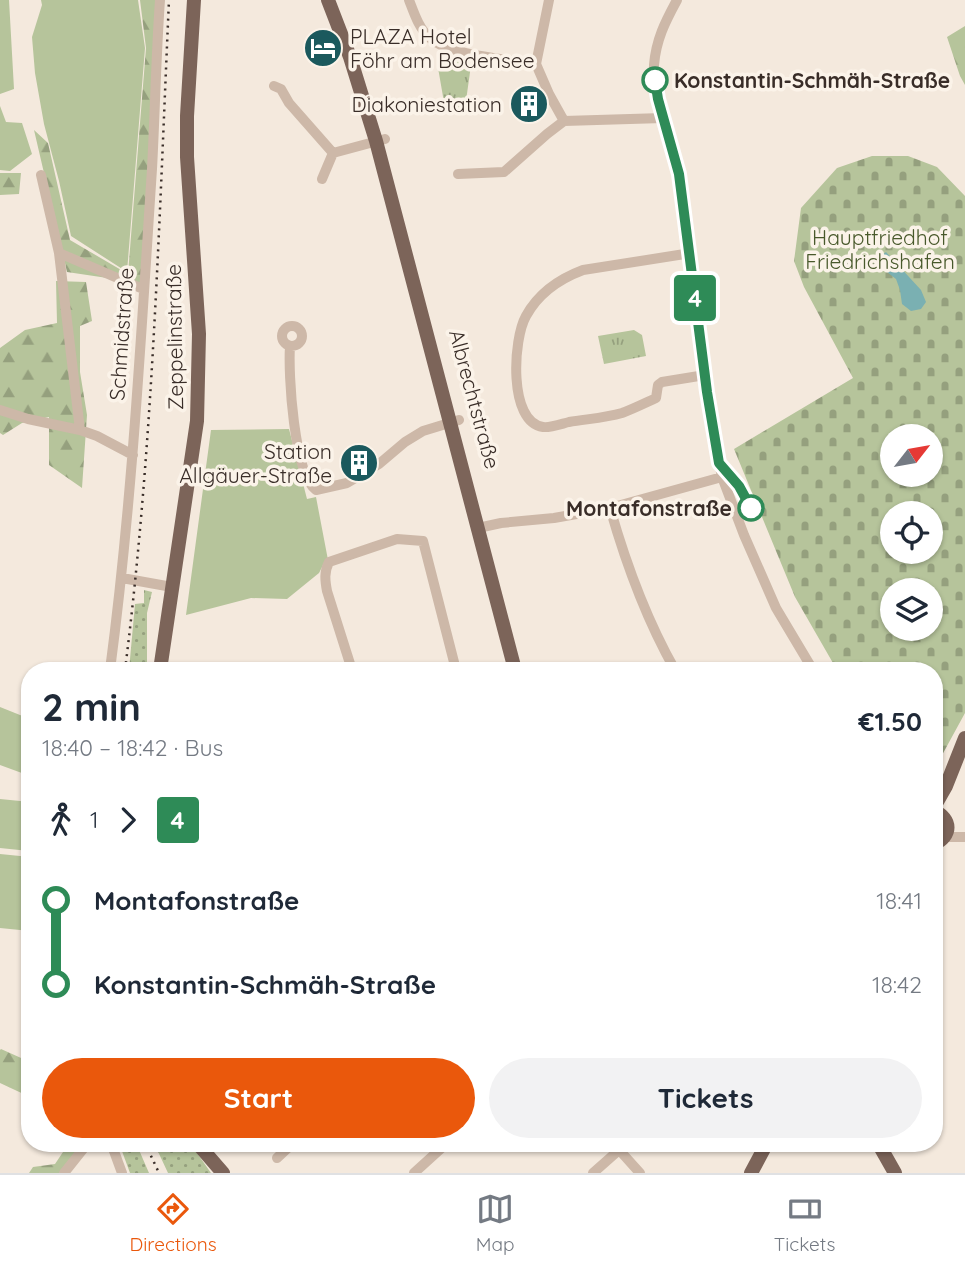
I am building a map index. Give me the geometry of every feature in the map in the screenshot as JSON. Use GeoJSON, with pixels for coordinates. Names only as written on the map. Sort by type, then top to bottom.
{"type":"FeatureCollection","features":[{"type":"Feature","properties":{"kind":"main road","name":"Zeppelinstraße"},"geometry":{"type":"LineString","coordinates":[[161,662],[197,421],[199,334],[187,157],[194,0]]}},
{"type":"Feature","properties":{"kind":"main road","name":"Albrechtstraße"},"geometry":{"type":"LineString","coordinates":[[328,0],[380,140]]}},
{"type":"Feature","properties":{"kind":"main road","name":"Albrechtstraße"},"geometry":{"type":"LineString","coordinates":[[338,0],[360,56],[380,140],[521,662]]}},
{"type":"Feature","properties":{"kind":"main road","name":"Albrechtstraße"},"geometry":{"type":"LineString","coordinates":[[483,527],[513,662]]}},
{"type":"Feature","properties":{"kind":"main road"},"geometry":{"type":"LineString","coordinates":[[943,813],[947,800],[946,786],[965,738]]}},
{"type":"Feature","properties":{"kind":"main road"},"geometry":{"type":"LineString","coordinates":[[205,1152],[223,1173]]}},
{"type":"Feature","properties":{"kind":"main road"},"geometry":{"type":"LineString","coordinates":[[751,1173],[762,1152]]}},
{"type":"Feature","properties":{"kind":"main road"},"geometry":{"type":"LineString","coordinates":[[883,1152],[895,1173]]}},
{"type":"Feature","properties":{"kind":"main road"},"geometry":{"type":"LineString","coordinates":[[893,1152],[904,1173]]}},
{"type":"Feature","properties":{"kind":"street","name":"Schmidstraße"},"geometry":{"type":"LineString","coordinates":[[111,662],[133,455],[160,0]]}},
{"type":"Feature","properties":{"kind":"street"},"geometry":{"type":"LineString","coordinates":[[409,0],[419,23],[430,38],[448,49],[536,64]]}},
{"type":"Feature","properties":{"kind":"street"},"geometry":{"type":"LineString","coordinates":[[549,0],[536,64],[564,121]]}},
{"type":"Feature","properties":{"kind":"street"},"geometry":{"type":"LineString","coordinates":[[677,0],[660,32],[654,64],[658,99],[679,174],[705,375],[722,477],[776,608],[808,662]]}},
{"type":"Feature","properties":{"kind":"street"},"geometry":{"type":"LineString","coordinates":[[274,86],[281,89],[289,103],[333,153]]}},
{"type":"Feature","properties":{"kind":"street"},"geometry":{"type":"LineString","coordinates":[[458,174],[505,172],[564,121],[663,118]]}},
{"type":"Feature","properties":{"kind":"street"},"geometry":{"type":"LineString","coordinates":[[333,153],[380,140]]}},
{"type":"Feature","properties":{"kind":"street"},"geometry":{"type":"LineString","coordinates":[[322,180],[333,153]]}},
{"type":"Feature","properties":{"kind":"street"},"geometry":{"type":"LineString","coordinates":[[41,175],[59,253],[80,430]]}},
{"type":"Feature","properties":{"kind":"street"},"geometry":{"type":"LineString","coordinates":[[59,253],[143,289]]}},
{"type":"Feature","properties":{"kind":"street"},"geometry":{"type":"LineString","coordinates":[[691,253],[583,270],[549,289],[534,303],[524,319],[516,346],[516,376],[522,409],[531,422],[544,427],[621,413],[656,398],[658,385],[662,382],[705,375]]}},
{"type":"Feature","properties":{"kind":"street"},"geometry":{"type":"LineString","coordinates":[[290,346],[292,409],[297,440],[310,485],[316,490],[347,483],[379,464],[423,431],[455,421]]}},
{"type":"Feature","properties":{"kind":"street"},"geometry":{"type":"LineString","coordinates":[[0,410],[80,430],[133,455]]}},
{"type":"Feature","properties":{"kind":"street"},"geometry":{"type":"LineString","coordinates":[[483,527],[610,508],[722,477]]}},
{"type":"Feature","properties":{"kind":"street"},"geometry":{"type":"LineString","coordinates":[[610,508],[639,596],[658,641],[671,662]]}},
{"type":"Feature","properties":{"kind":"street"},"geometry":{"type":"LineString","coordinates":[[350,662],[324,579],[326,569],[329,562],[397,539],[423,541],[454,662]]}},
{"type":"Feature","properties":{"kind":"street"},"geometry":{"type":"LineString","coordinates":[[122,578],[172,587]]}},
{"type":"Feature","properties":{"kind":"street"},"geometry":{"type":"LineString","coordinates":[[943,824],[965,834]]}},
{"type":"Feature","properties":{"kind":"street"},"geometry":{"type":"LineString","coordinates":[[64,1173],[81,1152]]}},
{"type":"Feature","properties":{"kind":"street"},"geometry":{"type":"LineString","coordinates":[[114,1152],[121,1173]]}},
{"type":"Feature","properties":{"kind":"street"},"geometry":{"type":"LineString","coordinates":[[277,1158],[283,1152]]}},
{"type":"Feature","properties":{"kind":"street"},"geometry":{"type":"LineString","coordinates":[[414,1173],[437,1152]]}},
{"type":"Feature","properties":{"kind":"street"},"geometry":{"type":"LineString","coordinates":[[593,1173],[611,1152]]}},
{"type":"Feature","properties":{"kind":"street"},"geometry":{"type":"LineString","coordinates":[[621,1152],[640,1173]]}},
{"type":"Feature","properties":{"kind":"green space"},"geometry":{"type":"Polygon","coordinates":[[[0,0],[9,0],[14,89],[0,94],[0,0]]]}},
{"type":"Feature","properties":{"kind":"green space"},"geometry":{"type":"Polygon","coordinates":[[[41,0],[138,0],[145,48],[127,272],[71,236],[44,124],[35,73],[32,37],[42,5],[41,0]]]}},
{"type":"Feature","properties":{"kind":"green space"},"geometry":{"type":"Polygon","coordinates":[[[140,0],[162,0],[141,283],[67,272],[34,130],[48,143],[70,240],[128,274],[146,48],[140,0]]]}},
{"type":"Feature","properties":{"kind":"green space"},"geometry":{"type":"Polygon","coordinates":[[[965,26],[965,85],[947,37],[965,26]]]}},
{"type":"Feature","properties":{"kind":"green space"},"geometry":{"type":"Polygon","coordinates":[[[450,59],[471,65],[465,108],[445,108],[437,62],[450,59]]]}},
{"type":"Feature","properties":{"kind":"green space"},"geometry":{"type":"Polygon","coordinates":[[[0,106],[6,122],[22,123],[32,154],[10,171],[0,170],[0,106]]]}},
{"type":"Feature","properties":{"kind":"green space","name":"Hauptfriedhof Friedrichshafen"},"geometry":{"type":"Polygon","coordinates":[[[872,156],[908,156],[937,167],[965,196],[965,713],[943,753],[943,662],[832,662],[795,597],[734,449],[853,378],[804,287],[794,261],[801,208],[837,168],[872,156]]]}},
{"type":"Feature","properties":{"kind":"green space"},"geometry":{"type":"Polygon","coordinates":[[[0,173],[21,173],[19,194],[0,195],[0,173]]]}},
{"type":"Feature","properties":{"kind":"green space"},"geometry":{"type":"Polygon","coordinates":[[[56,281],[86,282],[92,321],[80,326],[80,372],[87,415],[82,488],[49,465],[49,417],[22,423],[3,435],[0,433],[0,348],[25,330],[57,323],[56,281]]]}},
{"type":"Feature","properties":{"kind":"green space"},"geometry":{"type":"Polygon","coordinates":[[[634,330],[642,335],[646,356],[604,364],[598,336],[634,330]]]}},
{"type":"Feature","properties":{"kind":"green space"},"geometry":{"type":"Polygon","coordinates":[[[289,429],[307,499],[316,497],[328,560],[319,573],[287,599],[251,598],[186,615],[211,430],[289,429]]]}},
{"type":"Feature","properties":{"kind":"green space"},"geometry":{"type":"Polygon","coordinates":[[[144,590],[152,592],[147,613],[147,662],[130,662],[135,604],[144,603],[144,590]]]}},
{"type":"Feature","properties":{"kind":"green space"},"geometry":{"type":"Polygon","coordinates":[[[0,707],[21,715],[21,773],[0,765],[0,707]]]}},
{"type":"Feature","properties":{"kind":"green space"},"geometry":{"type":"Polygon","coordinates":[[[0,799],[21,801],[21,850],[0,848],[0,799]]]}},
{"type":"Feature","properties":{"kind":"green space"},"geometry":{"type":"Polygon","coordinates":[[[0,854],[21,856],[21,930],[0,928],[0,854]]]}},
{"type":"Feature","properties":{"kind":"green space"},"geometry":{"type":"Polygon","coordinates":[[[0,1050],[21,1058],[21,1093],[0,1083],[0,1050]]]}},
{"type":"Feature","properties":{"kind":"green space"},"geometry":{"type":"Polygon","coordinates":[[[63,1152],[76,1152],[59,1173],[29,1173],[33,1167],[55,1164],[63,1152]]]}},
{"type":"Feature","properties":{"kind":"green space"},"geometry":{"type":"Polygon","coordinates":[[[122,1152],[140,1152],[149,1173],[130,1173],[122,1152]]]}},
{"type":"Feature","properties":{"kind":"green space"},"geometry":{"type":"Polygon","coordinates":[[[158,1152],[196,1152],[211,1173],[168,1173],[158,1152]]]}},
{"type":"Feature","properties":{"kind":"water"},"geometry":{"type":"Polygon","coordinates":[[[886,252],[921,290],[926,302],[921,309],[911,311],[902,304],[896,279],[887,272],[880,257],[886,252]]]}},
{"type":"Feature","properties":{"kind":"railway"},"geometry":{"type":"LineString","coordinates":[[126,662],[149,419],[169,0]]}},
{"type":"Feature","properties":{"kind":"railway"},"geometry":{"type":"LineString","coordinates":[[149,1152],[159,1173]]}},
{"type":"Feature","properties":{"kind":"bus line","name":"4"},"geometry":{"type":"LineString","coordinates":[[655,80],[679,174],[709,410],[719,463],[739,486],[751,508]]}},
{"type":"Feature","properties":{"kind":"place","name":"PLAZA Hotel Föhr am Bodensee"},"geometry":{"type":"Point","coordinates":[323,48]}},
{"type":"Feature","properties":{"kind":"place","name":"Konstantin-Schmäh-Straße"},"geometry":{"type":"Point","coordinates":[655,80]}},
{"type":"Feature","properties":{"kind":"place","name":"Diakoniestation"},"geometry":{"type":"Point","coordinates":[529,104]}},
{"type":"Feature","properties":{"kind":"place","name":"Station Allgäuer-Straße"},"geometry":{"type":"Point","coordinates":[359,463]}},
{"type":"Feature","properties":{"kind":"place","name":"Montafonstraße"},"geometry":{"type":"Point","coordinates":[751,508]}}]}
